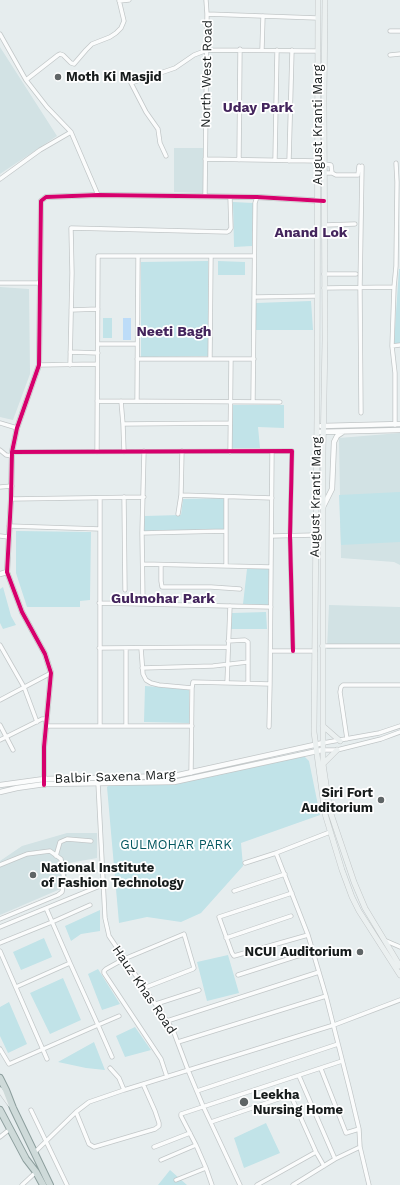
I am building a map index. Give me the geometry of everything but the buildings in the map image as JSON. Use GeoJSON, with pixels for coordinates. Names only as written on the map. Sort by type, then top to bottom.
{"type":"FeatureCollection","features":[{"type":"Feature","properties":{"kind":"highway"},"geometry":{"type":"LineString","coordinates":[[0,1078],[50,1185]]}},
{"type":"Feature","properties":{"kind":"highway"},"geometry":{"type":"LineString","coordinates":[[0,1110],[26,1159],[36,1172],[43,1185]]}},
{"type":"Feature","properties":{"kind":"main road","name":"August Kranti Marg"},"geometry":{"type":"LineString","coordinates":[[318,0],[318,296],[314,732],[325,814],[352,897],[398,964]]}},
{"type":"Feature","properties":{"kind":"main road","name":"August Kranti Marg"},"geometry":{"type":"LineString","coordinates":[[325,0],[325,339],[322,646],[323,764],[330,811],[354,882],[365,908],[398,964],[400,975]]}},
{"type":"Feature","properties":{"kind":"main road"},"geometry":{"type":"LineString","coordinates":[[323,726],[340,740]]}},
{"type":"Feature","properties":{"kind":"main road"},"geometry":{"type":"LineString","coordinates":[[323,764],[337,750]]}},
{"type":"Feature","properties":{"kind":"main road"},"geometry":{"type":"LineString","coordinates":[[0,1090],[13,1108]]}},
{"type":"Feature","properties":{"kind":"street"},"geometry":{"type":"LineString","coordinates":[[26,80],[58,55],[62,55],[71,64],[74,64],[92,44],[113,36],[121,28],[124,21],[119,1],[128,0]]}},
{"type":"Feature","properties":{"kind":"street"},"geometry":{"type":"LineString","coordinates":[[206,0],[207,14]]}},
{"type":"Feature","properties":{"kind":"street","name":"North West Road"},"geometry":{"type":"LineString","coordinates":[[205,196],[207,14],[317,18]]}},
{"type":"Feature","properties":{"kind":"street"},"geometry":{"type":"LineString","coordinates":[[262,50],[263,16]]}},
{"type":"Feature","properties":{"kind":"street"},"geometry":{"type":"LineString","coordinates":[[390,31],[400,31]]}},
{"type":"Feature","properties":{"kind":"street"},"geometry":{"type":"LineString","coordinates":[[0,34],[26,80],[47,107],[71,132],[98,195]]}},
{"type":"Feature","properties":{"kind":"street"},"geometry":{"type":"LineString","coordinates":[[166,156],[160,143],[158,129],[146,112],[131,83],[175,68],[194,55],[207,50],[318,51]]}},
{"type":"Feature","properties":{"kind":"street"},"geometry":{"type":"LineString","coordinates":[[239,160],[240,50]]}},
{"type":"Feature","properties":{"kind":"street"},"geometry":{"type":"LineString","coordinates":[[275,160],[277,50]]}},
{"type":"Feature","properties":{"kind":"street"},"geometry":{"type":"LineString","coordinates":[[289,160],[292,50]]}},
{"type":"Feature","properties":{"kind":"street"},"geometry":{"type":"LineString","coordinates":[[390,55],[400,54]]}},
{"type":"Feature","properties":{"kind":"street"},"geometry":{"type":"LineString","coordinates":[[0,179],[40,150],[71,132]]}},
{"type":"Feature","properties":{"kind":"street"},"geometry":{"type":"LineString","coordinates":[[205,159],[318,161]]}},
{"type":"Feature","properties":{"kind":"street"},"geometry":{"type":"LineString","coordinates":[[317,429],[397,425],[395,373],[392,346],[394,287],[398,266],[399,182],[396,163]]}},
{"type":"Feature","properties":{"kind":"street"},"geometry":{"type":"LineString","coordinates":[[325,164],[334,166],[333,173]]}},
{"type":"Feature","properties":{"kind":"street"},"geometry":{"type":"LineString","coordinates":[[325,173],[333,173],[336,175],[358,175],[360,166],[362,413]]}},
{"type":"Feature","properties":{"kind":"street"},"geometry":{"type":"LineString","coordinates":[[44,785],[44,747],[51,673],[45,654],[22,612],[7,572],[12,499],[12,454],[17,428],[39,366],[41,201],[46,197],[98,195],[257,197],[317,202],[324,201]]}},
{"type":"Feature","properties":{"kind":"street"},"geometry":{"type":"LineString","coordinates":[[70,364],[71,228],[227,232],[231,228],[230,197]]}},
{"type":"Feature","properties":{"kind":"street"},"geometry":{"type":"LineString","coordinates":[[253,401],[255,203],[257,197]]}},
{"type":"Feature","properties":{"kind":"street"},"geometry":{"type":"LineString","coordinates":[[325,225],[355,224]]}},
{"type":"Feature","properties":{"kind":"street"},"geometry":{"type":"LineString","coordinates":[[97,452],[98,256],[254,256]]}},
{"type":"Feature","properties":{"kind":"street"},"geometry":{"type":"LineString","coordinates":[[137,401],[138,256]]}},
{"type":"Feature","properties":{"kind":"street"},"geometry":{"type":"LineString","coordinates":[[210,359],[211,256]]}},
{"type":"Feature","properties":{"kind":"street"},"geometry":{"type":"LineString","coordinates":[[324,274],[356,274]]}},
{"type":"Feature","properties":{"kind":"street"},"geometry":{"type":"LineString","coordinates":[[0,283],[40,283]]}},
{"type":"Feature","properties":{"kind":"street"},"geometry":{"type":"LineString","coordinates":[[324,288],[394,287]]}},
{"type":"Feature","properties":{"kind":"street"},"geometry":{"type":"LineString","coordinates":[[254,297],[318,296]]}},
{"type":"Feature","properties":{"kind":"street"},"geometry":{"type":"LineString","coordinates":[[71,310],[98,309]]}},
{"type":"Feature","properties":{"kind":"street"},"geometry":{"type":"LineString","coordinates":[[98,344],[137,344]]}},
{"type":"Feature","properties":{"kind":"street"},"geometry":{"type":"LineString","coordinates":[[392,346],[400,345]]}},
{"type":"Feature","properties":{"kind":"street"},"geometry":{"type":"LineString","coordinates":[[70,352],[98,353]]}},
{"type":"Feature","properties":{"kind":"street"},"geometry":{"type":"LineString","coordinates":[[137,359],[254,360]]}},
{"type":"Feature","properties":{"kind":"street"},"geometry":{"type":"LineString","coordinates":[[230,452],[231,359]]}},
{"type":"Feature","properties":{"kind":"street"},"geometry":{"type":"LineString","coordinates":[[39,366],[97,364]]}},
{"type":"Feature","properties":{"kind":"street"},"geometry":{"type":"LineString","coordinates":[[395,373],[400,373]]}},
{"type":"Feature","properties":{"kind":"street"},"geometry":{"type":"LineString","coordinates":[[97,401],[280,402]]}},
{"type":"Feature","properties":{"kind":"street"},"geometry":{"type":"LineString","coordinates":[[121,401],[124,452]]}},
{"type":"Feature","properties":{"kind":"street"},"geometry":{"type":"LineString","coordinates":[[0,423],[17,428]]}},
{"type":"Feature","properties":{"kind":"street"},"geometry":{"type":"LineString","coordinates":[[123,424],[230,423]]}},
{"type":"Feature","properties":{"kind":"street"},"geometry":{"type":"LineString","coordinates":[[323,429],[344,432],[400,430]]}},
{"type":"Feature","properties":{"kind":"street"},"geometry":{"type":"LineString","coordinates":[[323,507],[332,489],[334,442],[337,436],[344,432]]}},
{"type":"Feature","properties":{"kind":"street"},"geometry":{"type":"LineString","coordinates":[[0,450],[6,455],[97,452],[292,451],[290,536],[293,651]]}},
{"type":"Feature","properties":{"kind":"street"},"geometry":{"type":"LineString","coordinates":[[178,514],[181,495],[182,451]]}},
{"type":"Feature","properties":{"kind":"street"},"geometry":{"type":"LineString","coordinates":[[143,604],[144,564],[142,533],[144,452]]}},
{"type":"Feature","properties":{"kind":"street"},"geometry":{"type":"LineString","coordinates":[[269,727],[272,452]]}},
{"type":"Feature","properties":{"kind":"street"},"geometry":{"type":"LineString","coordinates":[[0,487],[12,486]]}},
{"type":"Feature","properties":{"kind":"street"},"geometry":{"type":"LineString","coordinates":[[181,495],[272,498]]}},
{"type":"Feature","properties":{"kind":"street"},"geometry":{"type":"LineString","coordinates":[[124,497],[126,590]]}},
{"type":"Feature","properties":{"kind":"street"},"geometry":{"type":"LineString","coordinates":[[12,499],[144,497]]}},
{"type":"Feature","properties":{"kind":"street"},"geometry":{"type":"LineString","coordinates":[[226,497],[226,566]]}},
{"type":"Feature","properties":{"kind":"street"},"geometry":{"type":"LineString","coordinates":[[100,498],[100,726]]}},
{"type":"Feature","properties":{"kind":"street"},"geometry":{"type":"LineString","coordinates":[[9,526],[100,529]]}},
{"type":"Feature","properties":{"kind":"street"},"geometry":{"type":"LineString","coordinates":[[142,533],[226,531]]}},
{"type":"Feature","properties":{"kind":"street"},"geometry":{"type":"LineString","coordinates":[[272,536],[315,535]]}},
{"type":"Feature","properties":{"kind":"street"},"geometry":{"type":"LineString","coordinates":[[0,536],[9,537]]}},
{"type":"Feature","properties":{"kind":"street"},"geometry":{"type":"LineString","coordinates":[[144,564],[271,567]]}},
{"type":"Feature","properties":{"kind":"street"},"geometry":{"type":"LineString","coordinates":[[161,564],[162,587],[240,589]]}},
{"type":"Feature","properties":{"kind":"street"},"geometry":{"type":"LineString","coordinates":[[0,574],[7,572]]}},
{"type":"Feature","properties":{"kind":"street"},"geometry":{"type":"LineString","coordinates":[[99,603],[271,607]]}},
{"type":"Feature","properties":{"kind":"street"},"geometry":{"type":"LineString","coordinates":[[227,683],[230,606]]}},
{"type":"Feature","properties":{"kind":"street"},"geometry":{"type":"LineString","coordinates":[[228,641],[247,640],[248,683]]}},
{"type":"Feature","properties":{"kind":"street"},"geometry":{"type":"LineString","coordinates":[[0,645],[24,687],[37,722]]}},
{"type":"Feature","properties":{"kind":"street"},"geometry":{"type":"LineString","coordinates":[[322,646],[400,646]]}},
{"type":"Feature","properties":{"kind":"street"},"geometry":{"type":"LineString","coordinates":[[99,648],[228,647]]}},
{"type":"Feature","properties":{"kind":"street"},"geometry":{"type":"LineString","coordinates":[[126,648],[126,726]]}},
{"type":"Feature","properties":{"kind":"street"},"geometry":{"type":"LineString","coordinates":[[141,648],[142,668],[146,680],[159,685],[192,688]]}},
{"type":"Feature","properties":{"kind":"street"},"geometry":{"type":"LineString","coordinates":[[270,651],[315,651]]}},
{"type":"Feature","properties":{"kind":"street"},"geometry":{"type":"LineString","coordinates":[[142,668],[213,666],[227,663],[248,662]]}},
{"type":"Feature","properties":{"kind":"street"},"geometry":{"type":"LineString","coordinates":[[0,700],[51,673]]}},
{"type":"Feature","properties":{"kind":"street"},"geometry":{"type":"LineString","coordinates":[[192,775],[193,682],[270,684]]}},
{"type":"Feature","properties":{"kind":"street"},"geometry":{"type":"LineString","coordinates":[[347,739],[340,692],[341,687],[343,685],[400,685]]}},
{"type":"Feature","properties":{"kind":"street"},"geometry":{"type":"LineString","coordinates":[[0,740],[42,719],[47,719]]}},
{"type":"Feature","properties":{"kind":"street"},"geometry":{"type":"LineString","coordinates":[[0,725],[13,750]]}},
{"type":"Feature","properties":{"kind":"street"},"geometry":{"type":"LineString","coordinates":[[46,726],[192,726]]}},
{"type":"Feature","properties":{"kind":"street"},"geometry":{"type":"LineString","coordinates":[[323,743],[379,733],[400,726]]}},
{"type":"Feature","properties":{"kind":"street"},"geometry":{"type":"LineString","coordinates":[[322,750],[337,750],[381,739],[400,732]]}},
{"type":"Feature","properties":{"kind":"street","name":"Balbir Saxena Marg"},"geometry":{"type":"LineString","coordinates":[[192,775],[323,743]]}},
{"type":"Feature","properties":{"kind":"street","name":"Balbir Saxena Marg"},"geometry":{"type":"LineString","coordinates":[[0,792],[17,788],[44,785],[192,775],[322,750]]}},
{"type":"Feature","properties":{"kind":"street","name":"Balbir Saxena Marg"},"geometry":{"type":"LineString","coordinates":[[0,786],[44,779],[98,781]]}},
{"type":"Feature","properties":{"kind":"street","name":"Hauz Khas Road"},"geometry":{"type":"LineString","coordinates":[[98,781],[105,918],[108,936],[167,1021],[178,1042],[203,1106],[240,1185]]}},
{"type":"Feature","properties":{"kind":"street"},"geometry":{"type":"LineString","coordinates":[[245,863],[276,853],[330,832]]}},
{"type":"Feature","properties":{"kind":"street"},"geometry":{"type":"LineString","coordinates":[[56,856],[60,842],[67,839],[91,840]]}},
{"type":"Feature","properties":{"kind":"street"},"geometry":{"type":"LineString","coordinates":[[0,865],[27,854],[50,851],[61,859],[64,881],[62,892],[58,895],[0,919]]}},
{"type":"Feature","properties":{"kind":"street"},"geometry":{"type":"LineString","coordinates":[[276,853],[308,935],[326,996],[359,1129],[360,1147],[368,1185]]}},
{"type":"Feature","properties":{"kind":"street"},"geometry":{"type":"LineString","coordinates":[[234,891],[285,874]]}},
{"type":"Feature","properties":{"kind":"street"},"geometry":{"type":"LineString","coordinates":[[0,928],[100,886]]}},
{"type":"Feature","properties":{"kind":"street"},"geometry":{"type":"LineString","coordinates":[[292,893],[219,917],[226,938],[234,956],[308,935]]}},
{"type":"Feature","properties":{"kind":"street"},"geometry":{"type":"LineString","coordinates":[[0,943],[90,905]]}},
{"type":"Feature","properties":{"kind":"street"},"geometry":{"type":"LineString","coordinates":[[46,908],[112,1058]]}},
{"type":"Feature","properties":{"kind":"street"},"geometry":{"type":"LineString","coordinates":[[226,938],[291,916]]}},
{"type":"Feature","properties":{"kind":"street"},"geometry":{"type":"LineString","coordinates":[[144,988],[193,970],[194,968],[184,934],[124,959],[106,969],[104,973],[161,1058],[167,1077]]}},
{"type":"Feature","properties":{"kind":"street"},"geometry":{"type":"LineString","coordinates":[[384,939],[400,947]]}},
{"type":"Feature","properties":{"kind":"street"},"geometry":{"type":"LineString","coordinates":[[238,974],[313,951]]}},
{"type":"Feature","properties":{"kind":"street"},"geometry":{"type":"LineString","coordinates":[[0,952],[47,1059]]}},
{"type":"Feature","properties":{"kind":"street"},"geometry":{"type":"LineString","coordinates":[[16,987],[70,963]]}},
{"type":"Feature","properties":{"kind":"street"},"geometry":{"type":"LineString","coordinates":[[167,1021],[319,972]]}},
{"type":"Feature","properties":{"kind":"street"},"geometry":{"type":"LineString","coordinates":[[156,1004],[200,990]]}},
{"type":"Feature","properties":{"kind":"street"},"geometry":{"type":"LineString","coordinates":[[178,1042],[326,996]]}},
{"type":"Feature","properties":{"kind":"street"},"geometry":{"type":"LineString","coordinates":[[35,1152],[76,1112],[89,1102],[334,1025],[400,1000]]}},
{"type":"Feature","properties":{"kind":"street"},"geometry":{"type":"LineString","coordinates":[[0,1049],[9,1064],[120,1016]]}},
{"type":"Feature","properties":{"kind":"street"},"geometry":{"type":"LineString","coordinates":[[197,1091],[338,1044]]}},
{"type":"Feature","properties":{"kind":"street"},"geometry":{"type":"LineString","coordinates":[[212,1185],[196,1145],[181,1115],[203,1106],[342,1061]]}},
{"type":"Feature","properties":{"kind":"street"},"geometry":{"type":"LineString","coordinates":[[110,1068],[120,1078],[124,1090]]}},
{"type":"Feature","properties":{"kind":"street"},"geometry":{"type":"LineString","coordinates":[[321,1069],[346,1133],[359,1129]]}},
{"type":"Feature","properties":{"kind":"street"},"geometry":{"type":"LineString","coordinates":[[299,1076],[335,1159]]}},
{"type":"Feature","properties":{"kind":"street"},"geometry":{"type":"LineString","coordinates":[[76,1112],[89,1144],[94,1147],[155,1129],[159,1126],[159,1123],[143,1084]]}},
{"type":"Feature","properties":{"kind":"street"},"geometry":{"type":"LineString","coordinates":[[211,1122],[290,1096],[293,1099],[316,1152],[324,1166]]}},
{"type":"Feature","properties":{"kind":"street"},"geometry":{"type":"LineString","coordinates":[[31,1110],[67,1185]]}},
{"type":"Feature","properties":{"kind":"street"},"geometry":{"type":"LineString","coordinates":[[0,1131],[1,1136],[10,1129]]}},
{"type":"Feature","properties":{"kind":"street"},"geometry":{"type":"LineString","coordinates":[[154,1147],[190,1133]]}},
{"type":"Feature","properties":{"kind":"street"},"geometry":{"type":"LineString","coordinates":[[161,1160],[196,1145]]}},
{"type":"Feature","properties":{"kind":"street"},"geometry":{"type":"LineString","coordinates":[[293,1185],[335,1159],[360,1147]]}},
{"type":"Feature","properties":{"kind":"street"},"geometry":{"type":"LineString","coordinates":[[257,1185],[316,1152]]}},
{"type":"Feature","properties":{"kind":"street"},"geometry":{"type":"LineString","coordinates":[[176,1180],[206,1168]]}},
{"type":"Feature","properties":{"kind":"street"},"geometry":{"type":"LineString","coordinates":[[22,1185],[36,1172]]}},
{"type":"Feature","properties":{"kind":"shaded area"},"geometry":{"type":"Polygon","coordinates":[[[0,47],[57,136],[0,174],[0,47]]]}},
{"type":"Feature","properties":{"kind":"shaded area"},"geometry":{"type":"Polygon","coordinates":[[[174,148],[204,148],[203,193],[174,192],[174,148]]]}},
{"type":"Feature","properties":{"kind":"shaded area"},"geometry":{"type":"Polygon","coordinates":[[[0,287],[29,289],[30,374],[13,420],[0,417],[0,287]]]}},
{"type":"Feature","properties":{"kind":"shaded area"},"geometry":{"type":"Polygon","coordinates":[[[123,318],[131,318],[131,340],[123,340],[123,318]]]}},
{"type":"Feature","properties":{"kind":"shaded area"},"geometry":{"type":"Polygon","coordinates":[[[400,433],[400,565],[394,562],[341,558],[339,438],[400,433]]]}},
{"type":"Feature","properties":{"kind":"shaded area"},"geometry":{"type":"Polygon","coordinates":[[[329,605],[400,607],[400,646],[327,649],[329,605]]]}},
{"type":"Feature","properties":{"kind":"shaded area","name":"National Institute of Fashion Technology"},"geometry":{"type":"Polygon","coordinates":[[[67,833],[97,833],[97,858],[69,863],[65,887],[0,915],[0,861],[22,846],[67,833]]]}},
{"type":"Feature","properties":{"kind":"green space"},"geometry":{"type":"Polygon","coordinates":[[[233,202],[253,203],[252,246],[234,247],[233,202]]]}},
{"type":"Feature","properties":{"kind":"green space"},"geometry":{"type":"Polygon","coordinates":[[[208,261],[208,356],[141,357],[141,262],[208,261]]]}},
{"type":"Feature","properties":{"kind":"green space"},"geometry":{"type":"Polygon","coordinates":[[[218,261],[245,262],[245,275],[218,275],[218,261]]]}},
{"type":"Feature","properties":{"kind":"green space"},"geometry":{"type":"Polygon","coordinates":[[[399,269],[400,343],[394,343],[399,269]]]}},
{"type":"Feature","properties":{"kind":"green space"},"geometry":{"type":"Polygon","coordinates":[[[311,301],[313,330],[256,330],[256,303],[311,301]]]}},
{"type":"Feature","properties":{"kind":"green space"},"geometry":{"type":"Polygon","coordinates":[[[103,318],[112,318],[112,338],[103,338],[103,318]]]}},
{"type":"Feature","properties":{"kind":"green space"},"geometry":{"type":"Polygon","coordinates":[[[231,405],[284,405],[284,428],[258,427],[260,448],[232,448],[231,405]]]}},
{"type":"Feature","properties":{"kind":"green space"},"geometry":{"type":"Polygon","coordinates":[[[400,492],[400,542],[341,545],[339,495],[400,492]]]}},
{"type":"Feature","properties":{"kind":"green space"},"geometry":{"type":"Polygon","coordinates":[[[224,498],[224,529],[144,532],[144,516],[181,515],[183,499],[224,498]]]}},
{"type":"Feature","properties":{"kind":"green space"},"geometry":{"type":"Polygon","coordinates":[[[16,531],[91,532],[90,600],[80,601],[80,607],[27,607],[16,573],[16,531]]]}},
{"type":"Feature","properties":{"kind":"green space"},"geometry":{"type":"Polygon","coordinates":[[[247,569],[269,569],[268,605],[243,604],[247,569]]]}},
{"type":"Feature","properties":{"kind":"green space"},"geometry":{"type":"Polygon","coordinates":[[[3,587],[11,616],[16,625],[3,629],[0,623],[0,589],[3,587]]]}},
{"type":"Feature","properties":{"kind":"green space"},"geometry":{"type":"Polygon","coordinates":[[[266,612],[267,629],[231,629],[232,613],[266,612]]]}},
{"type":"Feature","properties":{"kind":"green space"},"geometry":{"type":"Polygon","coordinates":[[[145,686],[189,689],[189,723],[144,722],[145,686]]]}},
{"type":"Feature","properties":{"kind":"green space","name":"GULMOHAR PARK"},"geometry":{"type":"Polygon","coordinates":[[[304,756],[309,761],[320,815],[241,843],[243,866],[201,913],[181,922],[147,917],[119,923],[107,787],[109,785],[182,782],[304,756]]]}},
{"type":"Feature","properties":{"kind":"green space"},"geometry":{"type":"Polygon","coordinates":[[[100,910],[100,931],[81,934],[71,941],[65,926],[100,910]]]}},
{"type":"Feature","properties":{"kind":"green space"},"geometry":{"type":"Polygon","coordinates":[[[44,938],[52,957],[21,970],[13,952],[44,938]]]}},
{"type":"Feature","properties":{"kind":"green space"},"geometry":{"type":"Polygon","coordinates":[[[228,955],[239,993],[207,1001],[197,962],[228,955]]]}},
{"type":"Feature","properties":{"kind":"green space"},"geometry":{"type":"Polygon","coordinates":[[[98,969],[120,1004],[102,1010],[88,974],[98,969]]]}},
{"type":"Feature","properties":{"kind":"green space"},"geometry":{"type":"Polygon","coordinates":[[[63,978],[81,1020],[50,1034],[30,993],[63,978]]]}},
{"type":"Feature","properties":{"kind":"green space"},"geometry":{"type":"Polygon","coordinates":[[[9,1002],[27,1044],[8,1053],[0,1036],[0,1007],[9,1002]]]}},
{"type":"Feature","properties":{"kind":"green space"},"geometry":{"type":"Polygon","coordinates":[[[135,1027],[151,1050],[125,1057],[116,1036],[135,1027]]]}},
{"type":"Feature","properties":{"kind":"green space"},"geometry":{"type":"Polygon","coordinates":[[[94,1042],[105,1070],[86,1068],[58,1062],[94,1042]]]}},
{"type":"Feature","properties":{"kind":"green space"},"geometry":{"type":"Polygon","coordinates":[[[266,1123],[280,1153],[244,1168],[234,1138],[266,1123]]]}},
{"type":"Feature","properties":{"kind":"green space"},"geometry":{"type":"Polygon","coordinates":[[[170,1170],[187,1185],[158,1185],[170,1170]]]}},
{"type":"Feature","properties":{"kind":"cycle path"},"geometry":{"type":"LineString","coordinates":[[44,785],[44,747],[51,673],[45,654],[22,612],[7,572],[12,452],[17,428],[39,365],[41,201],[46,197],[98,195],[257,197],[324,201]]}},
{"type":"Feature","properties":{"kind":"cycle path"},"geometry":{"type":"LineString","coordinates":[[12,452],[292,451],[290,536],[293,651]]}},
{"type":"Feature","properties":{"kind":"place","name":"Moth Ki Masjid"},"geometry":{"type":"Point","coordinates":[58,77]}},
{"type":"Feature","properties":{"kind":"place","name":"Siri Fort Auditorium"},"geometry":{"type":"Point","coordinates":[381,800]}},
{"type":"Feature","properties":{"kind":"place","name":"National Institute of Fashion Technology"},"geometry":{"type":"Point","coordinates":[33,875]}},
{"type":"Feature","properties":{"kind":"place","name":"NCUI Auditorium"},"geometry":{"type":"Point","coordinates":[360,952]}},
{"type":"Feature","properties":{"kind":"place","name":"Leekha Nursing Home"},"geometry":{"type":"Point","coordinates":[244,1102]}},
{"type":"Feature","properties":{"kind":"district","name":"Uday Park"},"geometry":{"type":"Point","coordinates":[258,108]}},
{"type":"Feature","properties":{"kind":"district","name":"Anand Lok"},"geometry":{"type":"Point","coordinates":[311,233]}},
{"type":"Feature","properties":{"kind":"district","name":"Neeti Bagh"},"geometry":{"type":"Point","coordinates":[174,332]}},
{"type":"Feature","properties":{"kind":"district","name":"Gulmohar Park"},"geometry":{"type":"Point","coordinates":[163,599]}}]}
